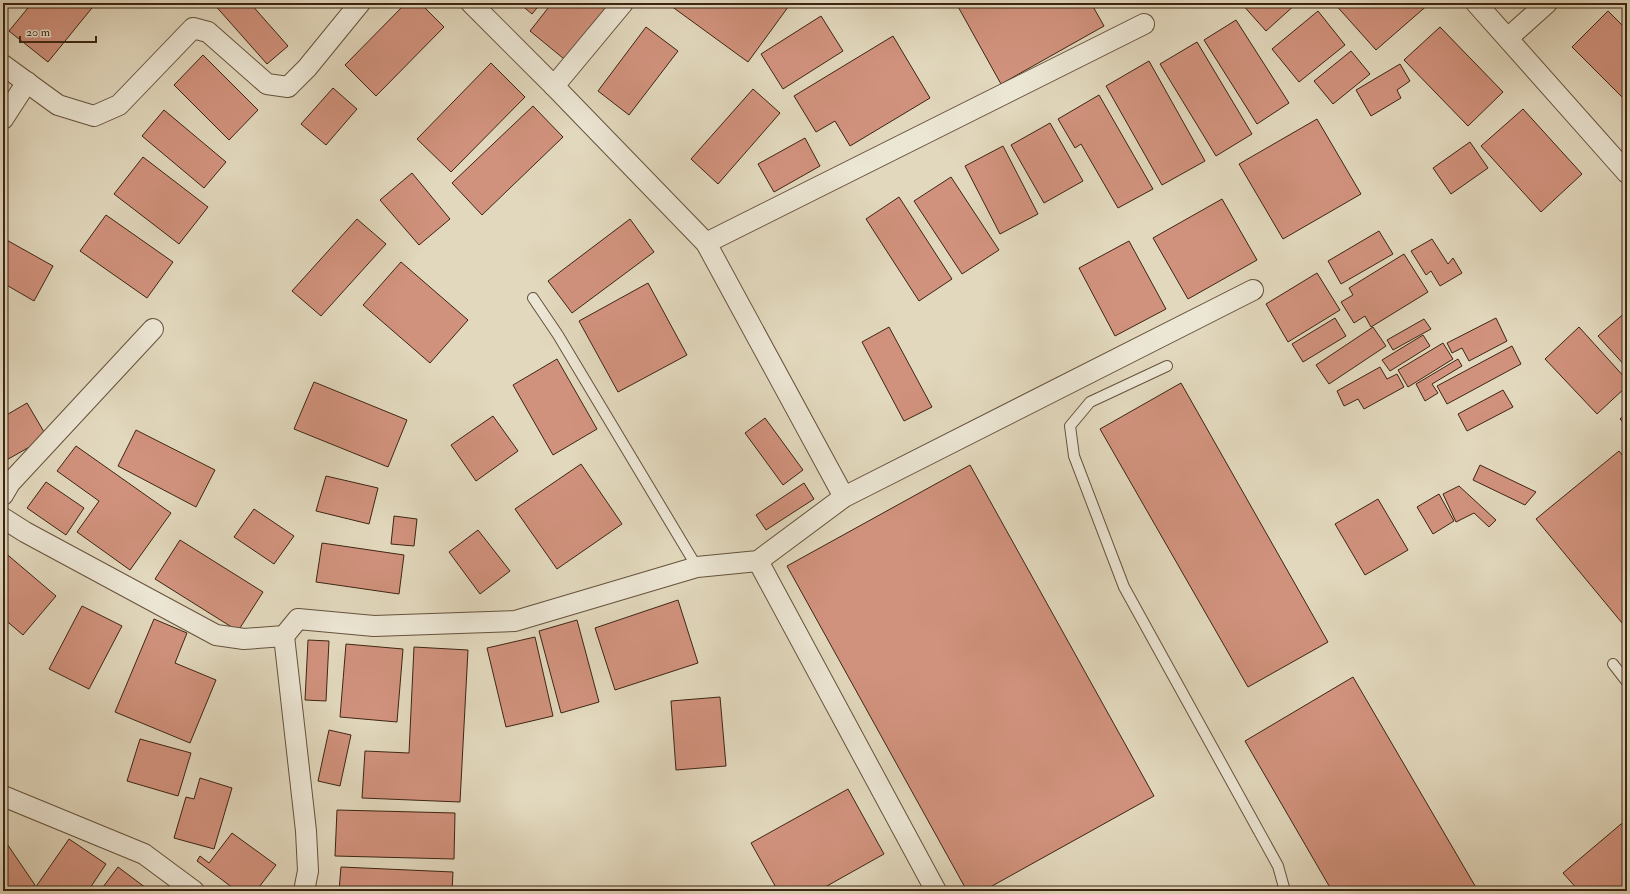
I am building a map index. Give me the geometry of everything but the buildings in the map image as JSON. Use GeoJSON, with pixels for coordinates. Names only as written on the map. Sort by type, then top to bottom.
{"type":"FeatureCollection","features":[{"type":"Feature","properties":{"kind":"street"},"geometry":{"type":"LineString","coordinates":[[3,65],[58,105],[94,116],[119,105],[193,28],[208,32],[267,84],[288,87],[307,68],[360,3]]}},
{"type":"Feature","properties":{"kind":"street"},"geometry":{"type":"LineString","coordinates":[[471,3],[554,86],[706,243],[844,497]]}},
{"type":"Feature","properties":{"kind":"street"},"geometry":{"type":"LineString","coordinates":[[554,86],[623,3]]}},
{"type":"Feature","properties":{"kind":"street"},"geometry":{"type":"LineString","coordinates":[[1476,3],[1627,173]]}},
{"type":"Feature","properties":{"kind":"street"},"geometry":{"type":"LineString","coordinates":[[1508,38],[1547,3]]}},
{"type":"Feature","properties":{"kind":"street"},"geometry":{"type":"LineString","coordinates":[[706,243],[1144,24]]}},
{"type":"Feature","properties":{"kind":"street"},"geometry":{"type":"LineString","coordinates":[[3,119],[27,82]]}},
{"type":"Feature","properties":{"kind":"street"},"geometry":{"type":"LineString","coordinates":[[304,891],[308,871],[306,831],[284,636],[298,619],[374,626],[515,621],[697,568],[758,561],[844,497],[1253,290]]}},
{"type":"Feature","properties":{"kind":"street"},"geometry":{"type":"LineString","coordinates":[[3,495],[10,483],[153,329]]}},
{"type":"Feature","properties":{"kind":"street"},"geometry":{"type":"LineString","coordinates":[[3,518],[25,532],[216,635],[244,639],[284,636]]}},
{"type":"Feature","properties":{"kind":"street"},"geometry":{"type":"LineString","coordinates":[[758,561],[936,891]]}},
{"type":"Feature","properties":{"kind":"street"},"geometry":{"type":"LineString","coordinates":[[3,796],[144,854],[194,891]]}},
{"type":"Feature","properties":{"kind":"lane"},"geometry":{"type":"LineString","coordinates":[[533,298],[558,335],[697,568]]}},
{"type":"Feature","properties":{"kind":"lane"},"geometry":{"type":"LineString","coordinates":[[1167,366],[1090,402],[1070,426],[1074,456],[1124,587],[1278,866],[1285,891]]}},
{"type":"Feature","properties":{"kind":"lane"},"geometry":{"type":"LineString","coordinates":[[1613,664],[1627,682]]}}]}
